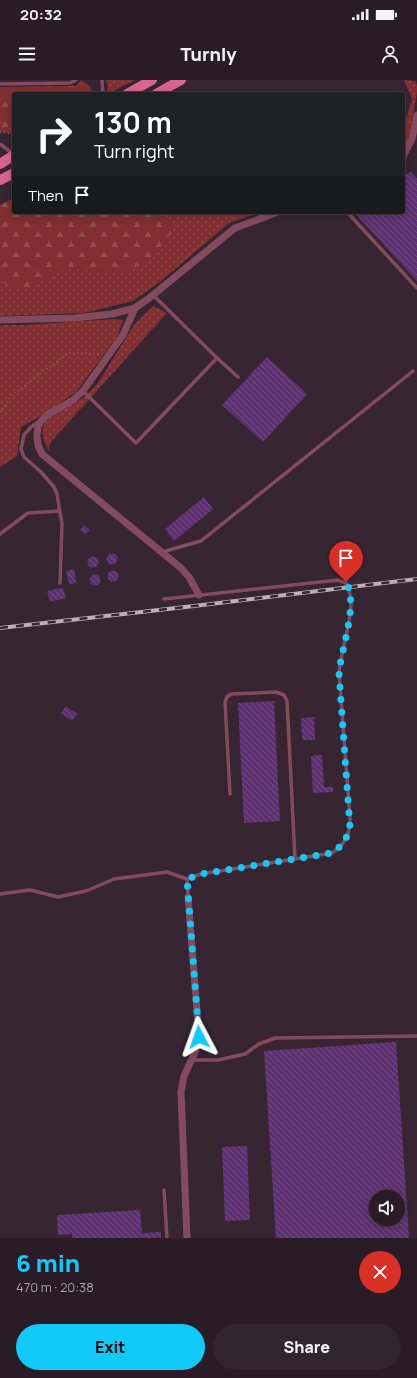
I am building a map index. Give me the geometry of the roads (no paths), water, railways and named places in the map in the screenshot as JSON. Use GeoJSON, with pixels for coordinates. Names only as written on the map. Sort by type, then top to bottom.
{"type":"FeatureCollection","features":[{"type":"Feature","properties":{"kind":"main road"},"geometry":{"type":"LineString","coordinates":[[131,92],[152,80]]}},
{"type":"Feature","properties":{"kind":"main road"},"geometry":{"type":"LineString","coordinates":[[160,92],[181,80]]}},
{"type":"Feature","properties":{"kind":"main road"},"geometry":{"type":"LineString","coordinates":[[0,164],[12,156]]}},
{"type":"Feature","properties":{"kind":"main road"},"geometry":{"type":"LineString","coordinates":[[0,180],[12,174]]}},
{"type":"Feature","properties":{"kind":"street"},"geometry":{"type":"LineString","coordinates":[[405,153],[412,139],[417,115]]}},
{"type":"Feature","properties":{"kind":"street"},"geometry":{"type":"LineString","coordinates":[[0,320],[75,318],[112,314],[135,308],[235,228],[273,214]]}},
{"type":"Feature","properties":{"kind":"street"},"geometry":{"type":"LineString","coordinates":[[135,308],[123,335],[83,391],[73,400],[47,415],[41,421],[38,427],[38,445],[42,454],[181,568],[189,577],[199,595]]}},
{"type":"Feature","properties":{"kind":"street"},"geometry":{"type":"LineString","coordinates":[[187,1238],[181,1092],[184,1076],[196,1050],[199,1037],[188,897]]}},
{"type":"Feature","properties":{"kind":"lane"},"geometry":{"type":"LineString","coordinates":[[0,84],[18,82],[70,83],[76,80]]}},
{"type":"Feature","properties":{"kind":"lane"},"geometry":{"type":"LineString","coordinates":[[102,80],[103,92]]}},
{"type":"Feature","properties":{"kind":"lane"},"geometry":{"type":"LineString","coordinates":[[0,144],[12,153]]}},
{"type":"Feature","properties":{"kind":"lane"},"geometry":{"type":"LineString","coordinates":[[349,214],[417,288]]}},
{"type":"Feature","properties":{"kind":"lane"},"geometry":{"type":"LineString","coordinates":[[153,295],[238,377]]}},
{"type":"Feature","properties":{"kind":"lane"},"geometry":{"type":"LineString","coordinates":[[83,391],[136,443],[217,358]]}},
{"type":"Feature","properties":{"kind":"lane"},"geometry":{"type":"LineString","coordinates":[[162,552],[201,541],[413,371]]}},
{"type":"Feature","properties":{"kind":"lane"},"geometry":{"type":"LineString","coordinates":[[41,421],[31,427],[24,435],[20,449],[24,458],[41,472],[54,487],[57,494],[62,524],[60,583]]}},
{"type":"Feature","properties":{"kind":"lane"},"geometry":{"type":"LineString","coordinates":[[0,534],[28,513],[60,511]]}},
{"type":"Feature","properties":{"kind":"lane"},"geometry":{"type":"LineString","coordinates":[[0,894],[30,890],[58,897],[86,891],[114,879],[167,872],[187,879],[201,874],[332,853],[342,846],[347,838],[350,828],[339,673],[351,602],[348,584],[338,580],[164,599]]}},
{"type":"Feature","properties":{"kind":"lane"},"geometry":{"type":"LineString","coordinates":[[230,794],[225,702],[227,697],[231,694],[276,692],[284,695],[287,701],[295,859]]}},
{"type":"Feature","properties":{"kind":"lane"},"geometry":{"type":"LineString","coordinates":[[187,879],[188,897]]}},
{"type":"Feature","properties":{"kind":"lane"},"geometry":{"type":"LineString","coordinates":[[191,1060],[218,1060],[245,1054],[259,1044],[275,1038],[417,1036]]}},
{"type":"Feature","properties":{"kind":"lane"},"geometry":{"type":"LineString","coordinates":[[164,1190],[167,1238]]}},
{"type":"Feature","properties":{"kind":"railway"},"geometry":{"type":"LineString","coordinates":[[0,628],[417,579]]}}]}
